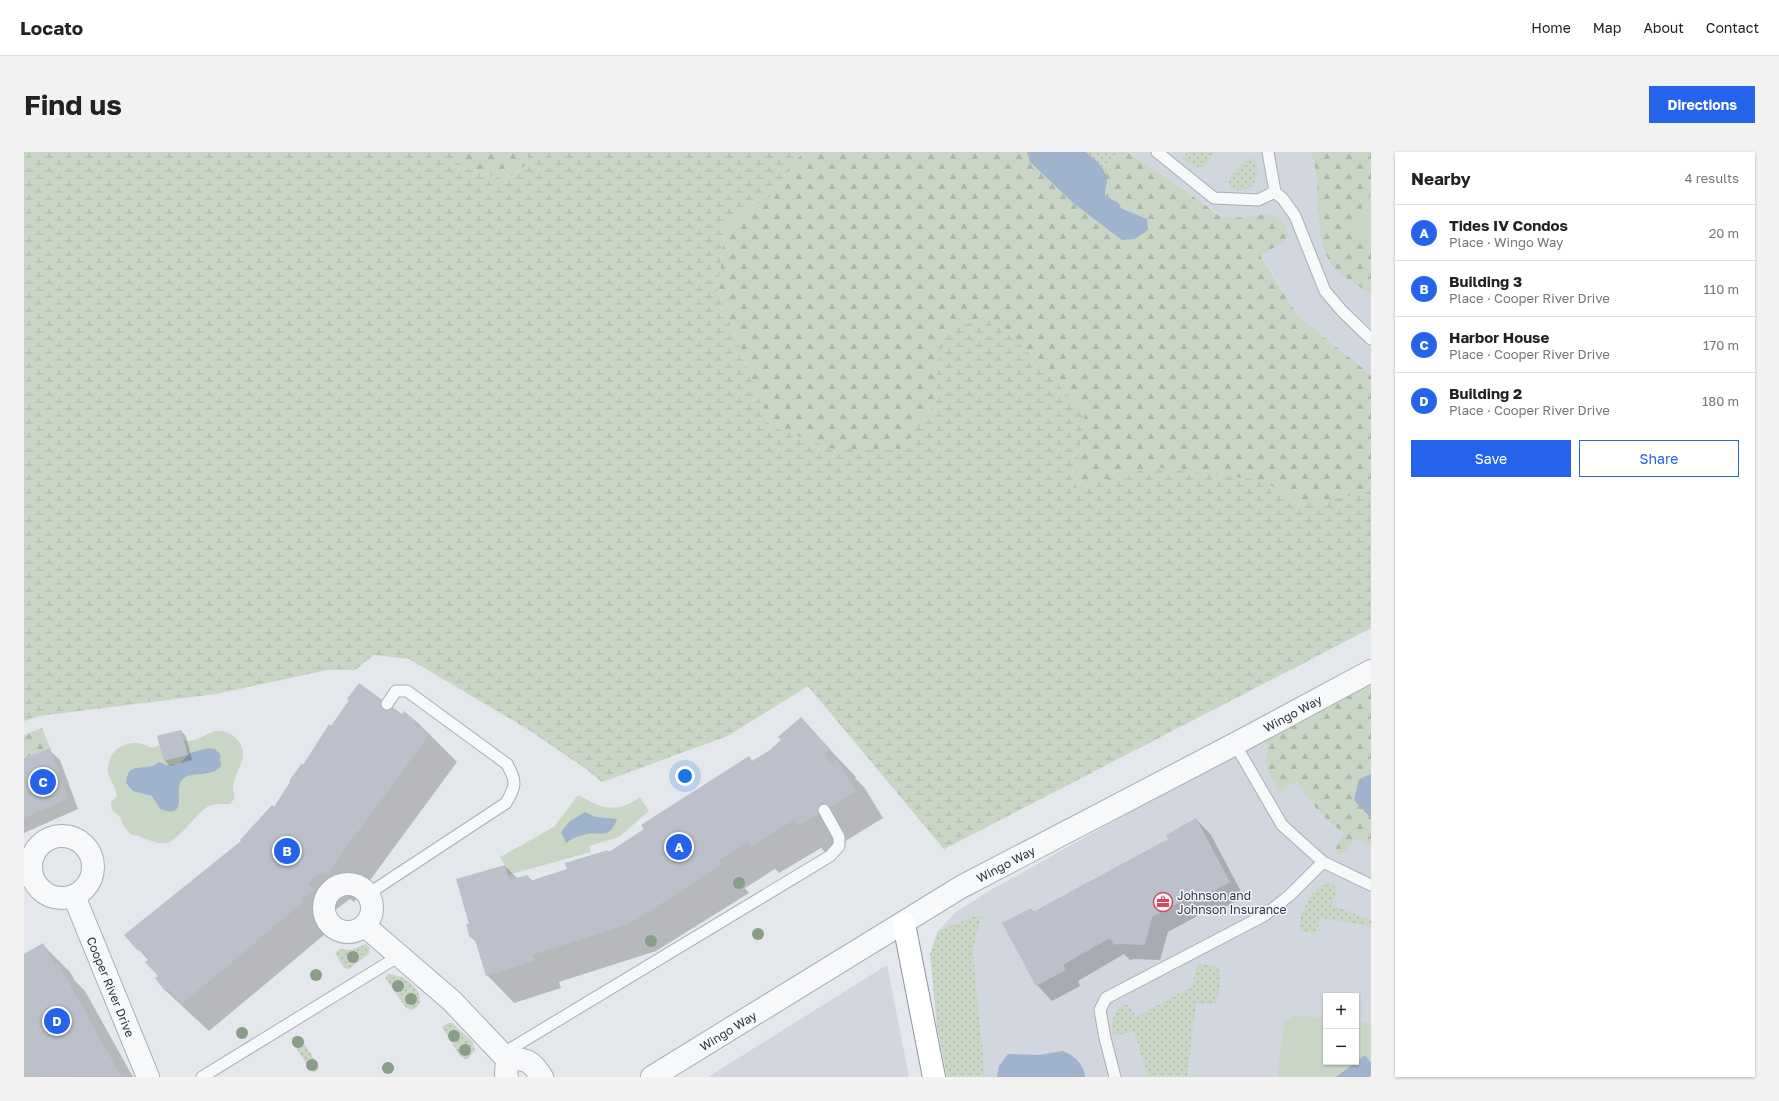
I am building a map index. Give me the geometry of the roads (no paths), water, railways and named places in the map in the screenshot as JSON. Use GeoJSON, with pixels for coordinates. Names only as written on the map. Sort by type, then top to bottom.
{"type":"FeatureCollection","features":[{"type":"Feature","properties":{"kind":"highway"},"geometry":{"type":"LineString","coordinates":[[904,924],[934,1077]]}},
{"type":"Feature","properties":{"kind":"street","name":"Wingo Way"},"geometry":{"type":"LineString","coordinates":[[652,1077],[904,924],[961,887],[1236,744],[1371,671]]}},
{"type":"Feature","properties":{"kind":"street"},"geometry":{"type":"LineString","coordinates":[[57,837],[67,837],[76,840],[84,846],[90,854],[93,864],[93,874],[83,891],[74,896],[64,899],[53,898],[44,893],[28,880],[33,855],[39,846],[47,840],[57,837]]}},
{"type":"Feature","properties":{"kind":"street"},"geometry":{"type":"LineString","coordinates":[[349,883],[358,885],[368,894],[372,903],[373,911],[365,926],[355,932],[338,930],[331,925],[326,918],[324,904],[332,889],[349,883]]}},
{"type":"Feature","properties":{"kind":"street","name":"Cooper River Drive"},"geometry":{"type":"LineString","coordinates":[[74,896],[148,1077]]}},
{"type":"Feature","properties":{"kind":"street"},"geometry":{"type":"LineString","coordinates":[[365,926],[452,1001],[505,1063],[521,1059],[532,1063],[542,1077]]}},
{"type":"Feature","properties":{"kind":"lane"},"geometry":{"type":"LineString","coordinates":[[1157,152],[1214,198],[1258,200],[1275,192]]}},
{"type":"Feature","properties":{"kind":"lane"},"geometry":{"type":"LineString","coordinates":[[1268,152],[1275,192],[1295,216],[1324,291],[1371,340]]}},
{"type":"Feature","properties":{"kind":"lane"},"geometry":{"type":"LineString","coordinates":[[368,894],[506,803],[515,787],[514,775],[508,764],[407,691],[396,691],[387,704]]}},
{"type":"Feature","properties":{"kind":"lane"},"geometry":{"type":"LineString","coordinates":[[1236,744],[1282,825],[1323,862],[1371,885]]}},
{"type":"Feature","properties":{"kind":"lane"},"geometry":{"type":"LineString","coordinates":[[505,1063],[830,856],[838,846],[839,837],[824,810]]}},
{"type":"Feature","properties":{"kind":"lane"},"geometry":{"type":"LineString","coordinates":[[1115,1077],[1105,1038],[1100,1010],[1106,998],[1131,983],[1265,915],[1290,895],[1323,862]]}},
{"type":"Feature","properties":{"kind":"lane"},"geometry":{"type":"LineString","coordinates":[[202,1077],[399,956]]}},
{"type":"Feature","properties":{"kind":"water"},"geometry":{"type":"Polygon","coordinates":[[[1027,152],[1086,152],[1097,161],[1107,178],[1105,196],[1119,203],[1121,208],[1147,219],[1148,230],[1135,239],[1122,240],[1073,203],[1030,162],[1027,152]]]}},
{"type":"Feature","properties":{"kind":"water"},"geometry":{"type":"Polygon","coordinates":[[[208,748],[215,749],[220,754],[221,766],[216,770],[205,774],[184,778],[179,786],[179,803],[178,808],[175,811],[160,809],[152,796],[133,791],[126,783],[127,775],[134,769],[149,767],[159,762],[166,765],[179,764],[190,753],[208,748]]]}},
{"type":"Feature","properties":{"kind":"water"},"geometry":{"type":"Polygon","coordinates":[[[1371,774],[1371,818],[1354,800],[1359,779],[1371,774]]]}},
{"type":"Feature","properties":{"kind":"water"},"geometry":{"type":"Polygon","coordinates":[[[585,812],[596,817],[617,819],[611,830],[608,832],[587,834],[573,838],[566,843],[561,832],[570,821],[585,812]]]}},
{"type":"Feature","properties":{"kind":"water"},"geometry":{"type":"Polygon","coordinates":[[[1063,1051],[1071,1055],[1081,1064],[1085,1077],[997,1077],[999,1066],[1008,1054],[1039,1055],[1063,1051]]]}},
{"type":"Feature","properties":{"kind":"water"},"geometry":{"type":"Polygon","coordinates":[[[1365,1055],[1371,1063],[1371,1075],[1369,1077],[1336,1077],[1352,1065],[1359,1065],[1359,1060],[1365,1055]]]}},
{"type":"Feature","properties":{"kind":"place","name":"Harbor House"},"geometry":{"type":"Point","coordinates":[43,782]}},
{"type":"Feature","properties":{"kind":"place","name":"Tides IV Condos"},"geometry":{"type":"Point","coordinates":[679,847]}},
{"type":"Feature","properties":{"kind":"place","name":"Building 3"},"geometry":{"type":"Point","coordinates":[287,851]}},
{"type":"Feature","properties":{"kind":"place","name":"Johnson and Johnson Insurance"},"geometry":{"type":"Point","coordinates":[1163,902]}},
{"type":"Feature","properties":{"kind":"place","name":"Building 2"},"geometry":{"type":"Point","coordinates":[57,1021]}}]}
